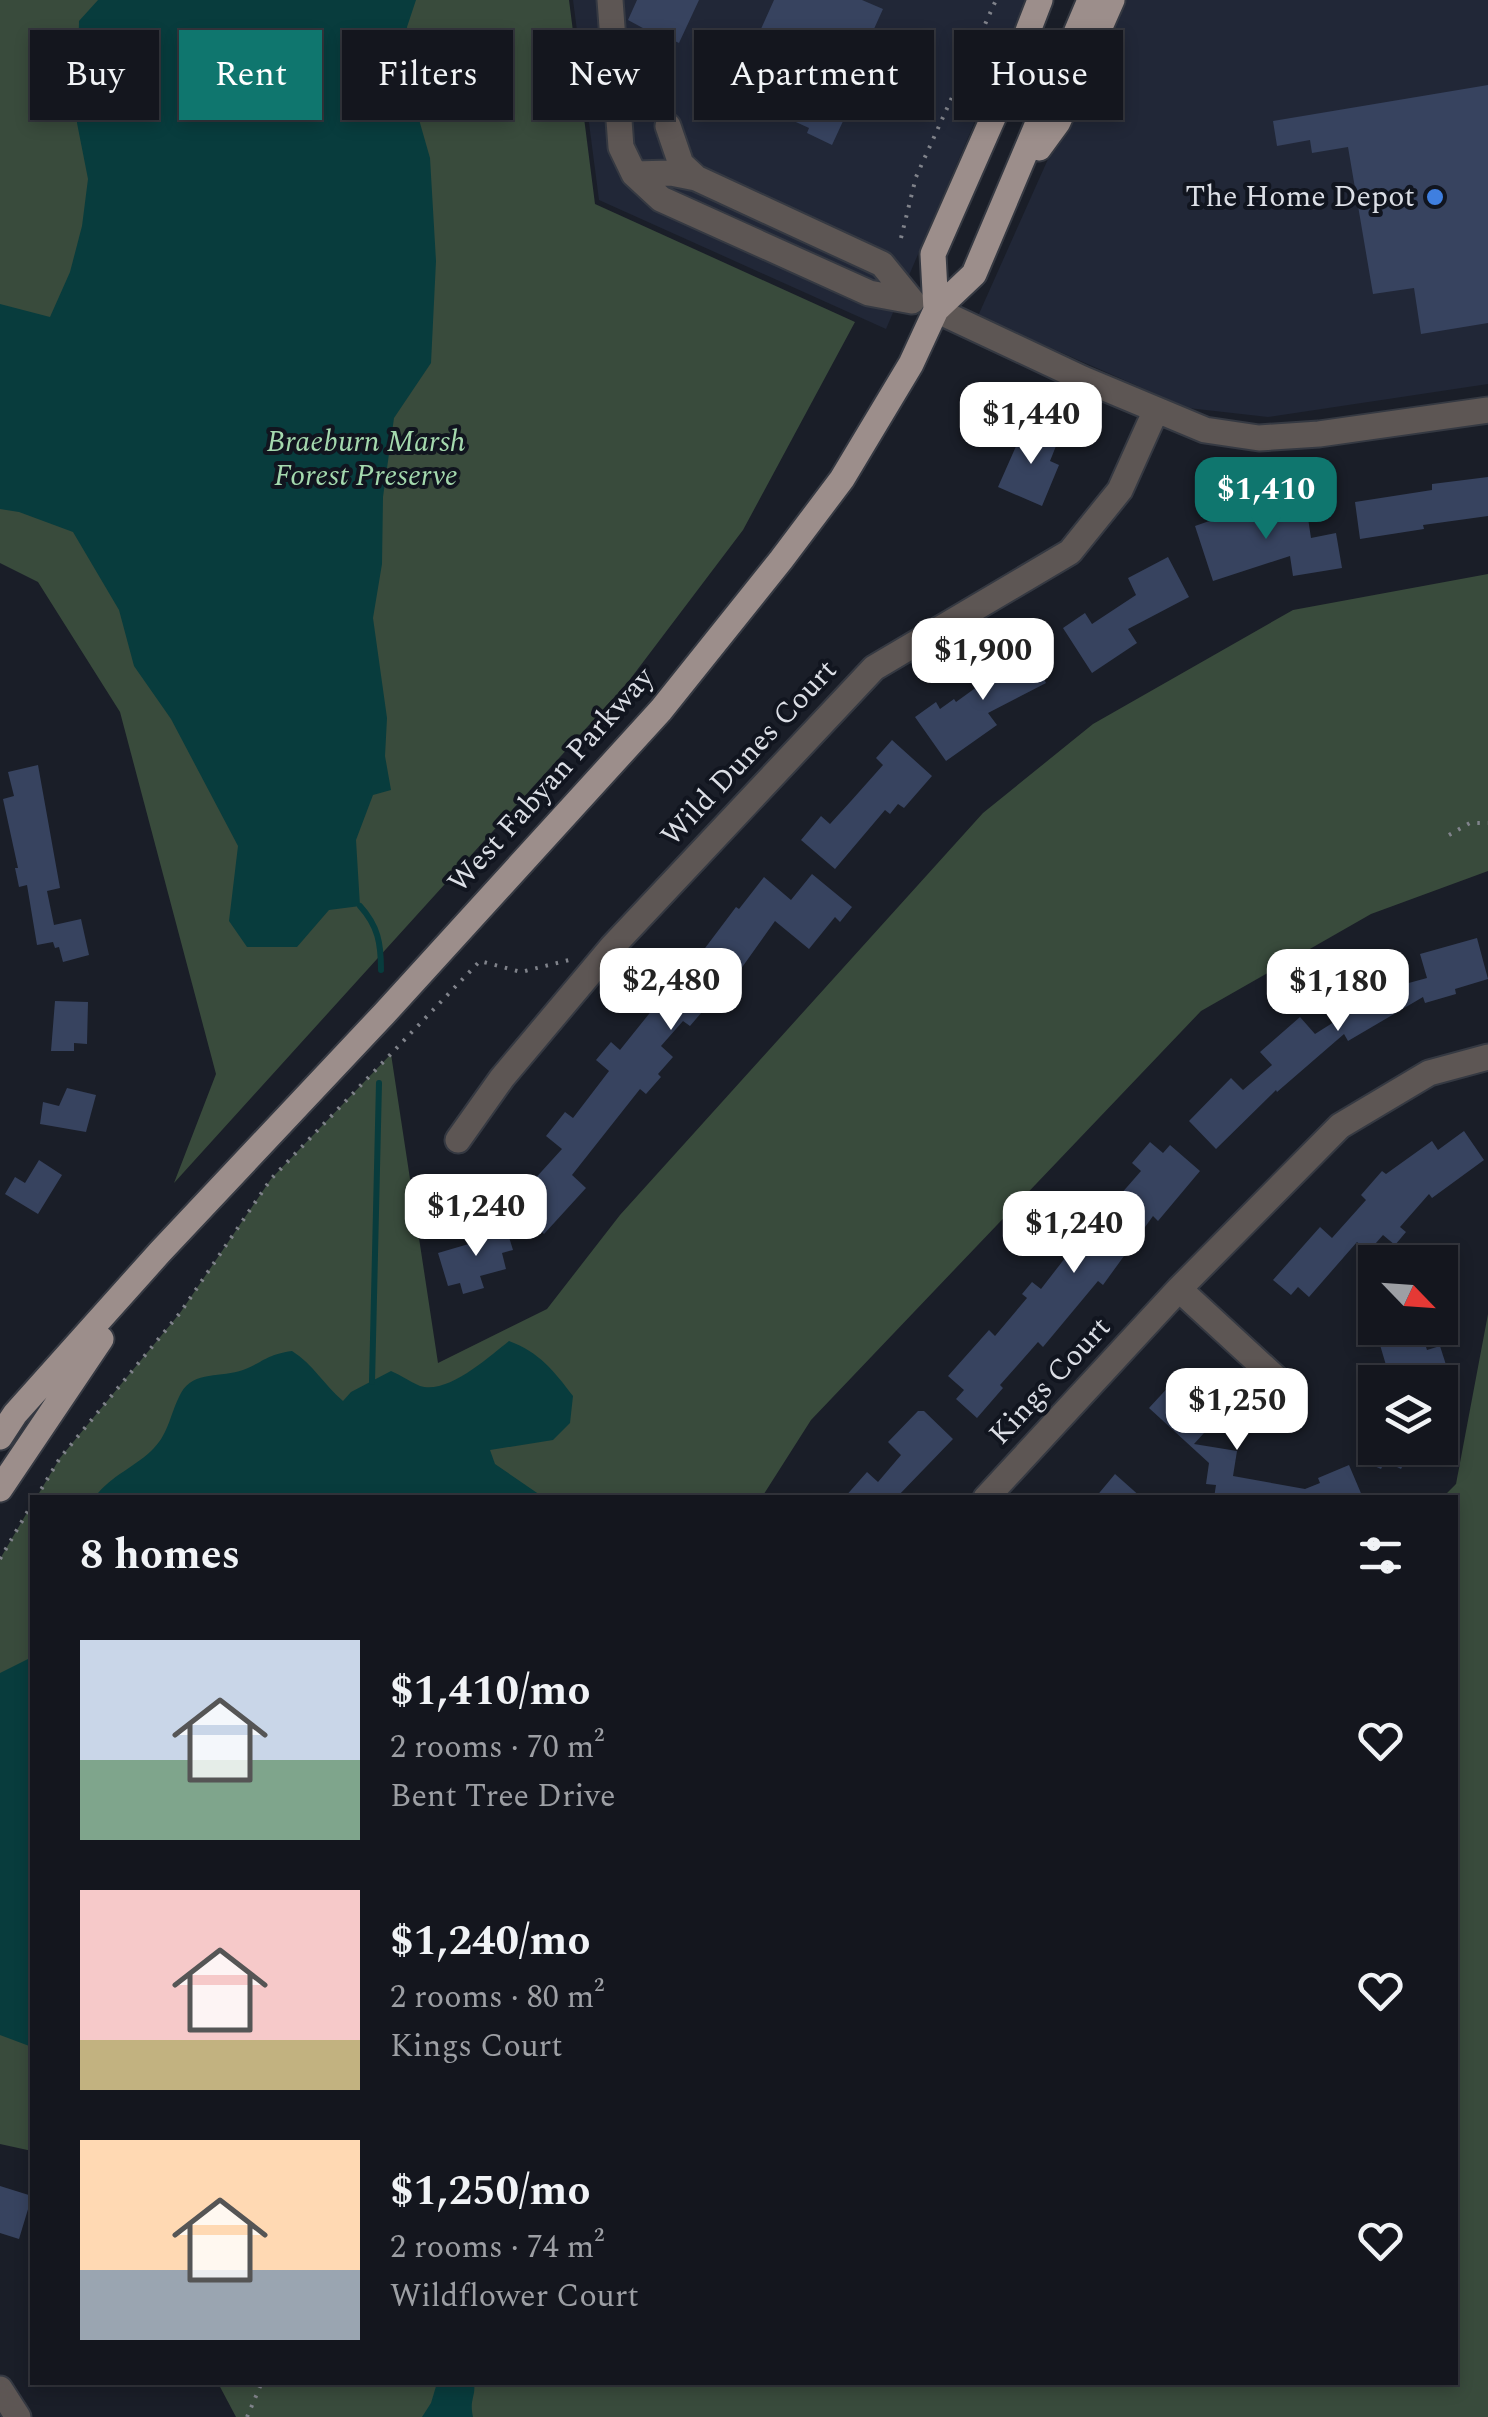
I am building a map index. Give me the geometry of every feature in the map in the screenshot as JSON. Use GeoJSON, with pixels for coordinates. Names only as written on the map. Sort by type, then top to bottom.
{"type":"FeatureCollection","features":[{"type":"Feature","properties":{"kind":"main road","name":"West Fabyan Parkway"},"geometry":{"type":"LineString","coordinates":[[936,310],[933,254],[1040,0]]}},
{"type":"Feature","properties":{"kind":"main road","name":"West Fabyan Parkway"},"geometry":{"type":"LineString","coordinates":[[0,1437],[160,1252],[661,710],[781,560],[842,479],[911,364],[936,310],[974,274],[1090,0]]}},
{"type":"Feature","properties":{"kind":"main road"},"geometry":{"type":"LineString","coordinates":[[1013,185],[1058,122],[1112,0]]}},
{"type":"Feature","properties":{"kind":"main road","name":"West Fabyan Parkway"},"geometry":{"type":"LineString","coordinates":[[0,1489],[160,1252]]}},
{"type":"Feature","properties":{"kind":"street"},"geometry":{"type":"LineString","coordinates":[[610,0],[621,147],[634,174],[660,200],[869,293],[912,301],[882,264],[696,178],[670,173],[634,174]]}},
{"type":"Feature","properties":{"kind":"street"},"geometry":{"type":"LineString","coordinates":[[668,126],[681,164],[696,178]]}},
{"type":"Feature","properties":{"kind":"street"},"geometry":{"type":"LineString","coordinates":[[936,310],[986,336],[1205,430],[1259,438],[1319,434],[1488,410]]}},
{"type":"Feature","properties":{"kind":"street","name":"Wild Dunes Court"},"geometry":{"type":"LineString","coordinates":[[458,1140],[502,1078],[612,947],[874,668],[1070,552],[1120,490],[1156,410]]}},
{"type":"Feature","properties":{"kind":"street","name":"Kings Court"},"geometry":{"type":"LineString","coordinates":[[989,1495],[1179,1289],[1340,1126],[1428,1074],[1488,1057]]}},
{"type":"Feature","properties":{"kind":"street"},"geometry":{"type":"LineString","coordinates":[[1179,1289],[1293,1394]]}},
{"type":"Feature","properties":{"kind":"street"},"geometry":{"type":"LineString","coordinates":[[0,2389],[18,2417]]}},
{"type":"Feature","properties":{"kind":"path"},"geometry":{"type":"LineString","coordinates":[[901,238],[916,177],[996,0]]}},
{"type":"Feature","properties":{"kind":"path"},"geometry":{"type":"LineString","coordinates":[[1449,836],[1470,823],[1488,823]]}},
{"type":"Feature","properties":{"kind":"path"},"geometry":{"type":"LineString","coordinates":[[38,1495],[60,1458],[180,1314],[271,1179],[480,961],[520,972],[612,947]]}},
{"type":"Feature","properties":{"kind":"path"},"geometry":{"type":"LineString","coordinates":[[0,1559],[30,1507]]}},
{"type":"Feature","properties":{"kind":"path"},"geometry":{"type":"LineString","coordinates":[[247,2417],[260,2385]]}},
{"type":"Feature","properties":{"kind":"shaded area"},"geometry":{"type":"Polygon","coordinates":[[[98,0],[416,0],[407,30],[342,30],[342,120],[419,120],[430,158],[436,261],[431,363],[394,418],[383,497],[382,564],[373,618],[387,718],[385,756],[391,790],[373,795],[356,840],[360,906],[329,910],[297,947],[247,947],[229,921],[238,846],[171,719],[134,666],[119,610],[73,532],[0,509],[0,304],[50,317],[70,272],[82,226],[88,179],[77,120],[159,120],[159,30],[79,30],[79,21],[98,0]]]}},
{"type":"Feature","properties":{"kind":"shaded area"},"geometry":{"type":"Polygon","coordinates":[[[573,0],[1027,0],[1014,30],[954,30],[954,120],[976,120],[886,329],[599,200],[589,120],[674,120],[674,30],[577,30],[573,0]]]}},
{"type":"Feature","properties":{"kind":"shaded area"},"geometry":{"type":"Polygon","coordinates":[[[1119,0],[1488,0],[1488,384],[1268,417],[1188,408],[978,316],[1065,120],[1123,120],[1123,30],[1106,30],[1119,0]]]}},
{"type":"Feature","properties":{"kind":"shaded area"},"geometry":{"type":"Polygon","coordinates":[[[509,1341],[545,1363],[573,1396],[570,1423],[553,1440],[490,1450],[495,1464],[540,1495],[97,1495],[154,1448],[181,1393],[201,1378],[243,1370],[292,1351],[343,1401],[351,1392],[391,1371],[420,1386],[431,1387],[467,1373],[509,1341]]]}},
{"type":"Feature","properties":{"kind":"shaded area"},"geometry":{"type":"Polygon","coordinates":[[[30,1658],[30,2046],[0,2035],[0,1673],[30,1658]]]}},
{"type":"Feature","properties":{"kind":"shaded area"},"geometry":{"type":"Polygon","coordinates":[[[436,2385],[474,2385],[473,2417],[422,2417],[436,2385]]]}},
{"type":"Feature","properties":{"kind":"green space","name":"Braeburn Marsh Forest Preserve"},"geometry":{"type":"Polygon","coordinates":[[[0,0],[569,0],[573,30],[533,30],[533,120],[584,120],[595,204],[855,322],[743,530],[628,682],[174,1183],[216,1074],[120,712],[38,582],[0,563],[0,0]]]}},
{"type":"Feature","properties":{"kind":"green space"},"geometry":{"type":"Polygon","coordinates":[[[1488,574],[1488,871],[1371,914],[1201,1011],[811,1420],[763,1495],[38,1495],[60,1458],[180,1313],[271,1179],[391,1054],[438,1363],[547,1309],[620,1215],[983,813],[1093,724],[1293,610],[1488,574]]]}},
{"type":"Feature","properties":{"kind":"green space"},"geometry":{"type":"Polygon","coordinates":[[[1488,1314],[1488,2417],[236,2417],[219,2385],[1458,2385],[1458,1495],[1445,1495],[1456,1484],[1488,1314]]]}},
{"type":"Feature","properties":{"kind":"green space"},"geometry":{"type":"Polygon","coordinates":[[[30,1507],[30,2151],[0,2144],[0,1559],[30,1507]]]}},
{"type":"Feature","properties":{"kind":"building"},"geometry":{"type":"Polygon","coordinates":[[[637,0],[699,0],[679,43],[674,41],[674,30],[646,30],[628,20],[637,0]]]}},
{"type":"Feature","properties":{"kind":"building"},"geometry":{"type":"Polygon","coordinates":[[[774,0],[862,0],[883,9],[873,30],[761,30],[774,0]]]}},
{"type":"Feature","properties":{"kind":"building","name":"The Home Depot"},"geometry":{"type":"Polygon","coordinates":[[[1488,85],[1488,323],[1421,334],[1414,288],[1373,294],[1348,147],[1312,153],[1310,140],[1277,146],[1273,121],[1488,85]]]}},
{"type":"Feature","properties":{"kind":"building"},"geometry":{"type":"Polygon","coordinates":[[[792,120],[844,120],[832,145],[807,133],[809,128],[792,120]]]}},
{"type":"Feature","properties":{"kind":"building"},"geometry":{"type":"Polygon","coordinates":[[[1025,426],[1058,441],[1050,461],[1059,465],[1042,506],[998,487],[1025,426]]]}},
{"type":"Feature","properties":{"kind":"building"},"geometry":{"type":"Polygon","coordinates":[[[1488,477],[1488,516],[1360,539],[1355,502],[1432,490],[1432,484],[1488,477]]]}},
{"type":"Feature","properties":{"kind":"building"},"geometry":{"type":"Polygon","coordinates":[[[1306,505],[1311,538],[1336,533],[1342,568],[1293,576],[1290,556],[1213,581],[1195,526],[1252,506],[1255,513],[1306,505]]]}},
{"type":"Feature","properties":{"kind":"building"},"geometry":{"type":"Polygon","coordinates":[[[1168,557],[1189,597],[1128,629],[1137,643],[1092,673],[1063,628],[1085,613],[1092,624],[1136,595],[1128,578],[1168,557]]]}},
{"type":"Feature","properties":{"kind":"building"},"geometry":{"type":"Polygon","coordinates":[[[1038,644],[1049,666],[1040,671],[1046,683],[988,713],[997,725],[946,761],[915,717],[936,702],[940,709],[954,699],[956,702],[985,681],[981,673],[1038,644]]]}},
{"type":"Feature","properties":{"kind":"building"},"geometry":{"type":"Polygon","coordinates":[[[892,740],[932,776],[904,808],[898,804],[890,814],[885,810],[835,869],[801,840],[821,816],[830,824],[851,801],[883,765],[876,758],[892,740]]]}},
{"type":"Feature","properties":{"kind":"building"},"geometry":{"type":"Polygon","coordinates":[[[38,765],[60,888],[47,891],[54,925],[81,919],[89,955],[63,962],[59,947],[55,948],[53,942],[37,945],[27,885],[19,887],[3,799],[14,796],[8,772],[38,765]]]}},
{"type":"Feature","properties":{"kind":"building"},"geometry":{"type":"Polygon","coordinates":[[[812,874],[852,907],[840,922],[835,917],[809,949],[775,921],[733,980],[690,1026],[683,1021],[661,1046],[673,1057],[658,1074],[661,1077],[646,1094],[640,1089],[572,1175],[586,1188],[544,1234],[512,1204],[562,1149],[546,1136],[565,1112],[573,1118],[609,1071],[596,1060],[611,1042],[620,1050],[669,989],[666,986],[682,967],[687,972],[764,877],[791,900],[812,874]]]}},
{"type":"Feature","properties":{"kind":"building"},"geometry":{"type":"Polygon","coordinates":[[[1477,938],[1488,979],[1425,1003],[1423,997],[1348,1041],[1344,1034],[1276,1090],[1216,1149],[1189,1121],[1231,1078],[1243,1090],[1272,1065],[1260,1052],[1300,1017],[1315,1034],[1345,1015],[1338,1002],[1386,974],[1394,987],[1427,978],[1420,954],[1477,938]]]}},
{"type":"Feature","properties":{"kind":"building"},"geometry":{"type":"Polygon","coordinates":[[[55,1001],[88,1002],[87,1044],[74,1043],[74,1051],[51,1051],[55,1001]]]}},
{"type":"Feature","properties":{"kind":"building"},"geometry":{"type":"Polygon","coordinates":[[[67,1088],[96,1095],[86,1132],[40,1124],[43,1102],[59,1106],[67,1088]]]}},
{"type":"Feature","properties":{"kind":"building"},"geometry":{"type":"Polygon","coordinates":[[[1464,1131],[1484,1160],[1432,1198],[1429,1194],[1400,1227],[1406,1232],[1395,1245],[1383,1235],[1374,1245],[1357,1242],[1309,1297],[1298,1287],[1291,1295],[1273,1280],[1320,1227],[1332,1238],[1366,1200],[1361,1195],[1382,1171],[1386,1174],[1432,1141],[1438,1150],[1464,1131]]]}},
{"type":"Feature","properties":{"kind":"building"},"geometry":{"type":"Polygon","coordinates":[[[1150,1142],[1163,1153],[1170,1145],[1200,1171],[1158,1221],[1153,1216],[1103,1285],[1098,1281],[1043,1347],[1038,1342],[977,1418],[956,1399],[964,1390],[948,1376],[989,1330],[995,1336],[1027,1298],[1022,1294],[1032,1282],[1041,1289],[1103,1209],[1106,1211],[1141,1171],[1132,1163],[1150,1142]]]}},
{"type":"Feature","properties":{"kind":"building"},"geometry":{"type":"Polygon","coordinates":[[[39,1160],[62,1175],[38,1214],[5,1194],[15,1177],[25,1183],[39,1160]]]}},
{"type":"Feature","properties":{"kind":"building"},"geometry":{"type":"Polygon","coordinates":[[[505,1224],[513,1250],[502,1253],[506,1269],[480,1276],[484,1288],[463,1294],[460,1283],[448,1286],[438,1253],[472,1243],[470,1234],[505,1224]]]}},
{"type":"Feature","properties":{"kind":"building"},"geometry":{"type":"Polygon","coordinates":[[[1380,1345],[1425,1345],[1427,1350],[1440,1346],[1446,1365],[1386,1365],[1380,1345]]]}},
{"type":"Feature","properties":{"kind":"building"},"geometry":{"type":"Polygon","coordinates":[[[1184,1370],[1199,1385],[1188,1398],[1214,1422],[1194,1444],[1237,1451],[1233,1476],[1305,1489],[1320,1483],[1318,1478],[1349,1465],[1362,1495],[1214,1495],[1216,1485],[1206,1484],[1209,1463],[1149,1408],[1184,1370]]]}},
{"type":"Feature","properties":{"kind":"building"},"geometry":{"type":"Polygon","coordinates":[[[918,1411],[924,1411],[953,1439],[899,1495],[847,1495],[867,1472],[878,1482],[901,1455],[888,1442],[918,1411]]]}},
{"type":"Feature","properties":{"kind":"building"},"geometry":{"type":"Polygon","coordinates":[[[1115,1474],[1139,1495],[1098,1495],[1115,1474]]]}},
{"type":"Feature","properties":{"kind":"building"},"geometry":{"type":"Polygon","coordinates":[[[0,2186],[30,2195],[19,2239],[0,2233],[0,2186]]]}},
{"type":"Feature","properties":{"kind":"waterway"},"geometry":{"type":"LineString","coordinates":[[360,906],[377,935],[381,970]]}},
{"type":"Feature","properties":{"kind":"waterway"},"geometry":{"type":"LineString","coordinates":[[372,1382],[379,1083]]}},
{"type":"Feature","properties":{"kind":"place","name":"The Home Depot"},"geometry":{"type":"Point","coordinates":[1435,197]}}]}
